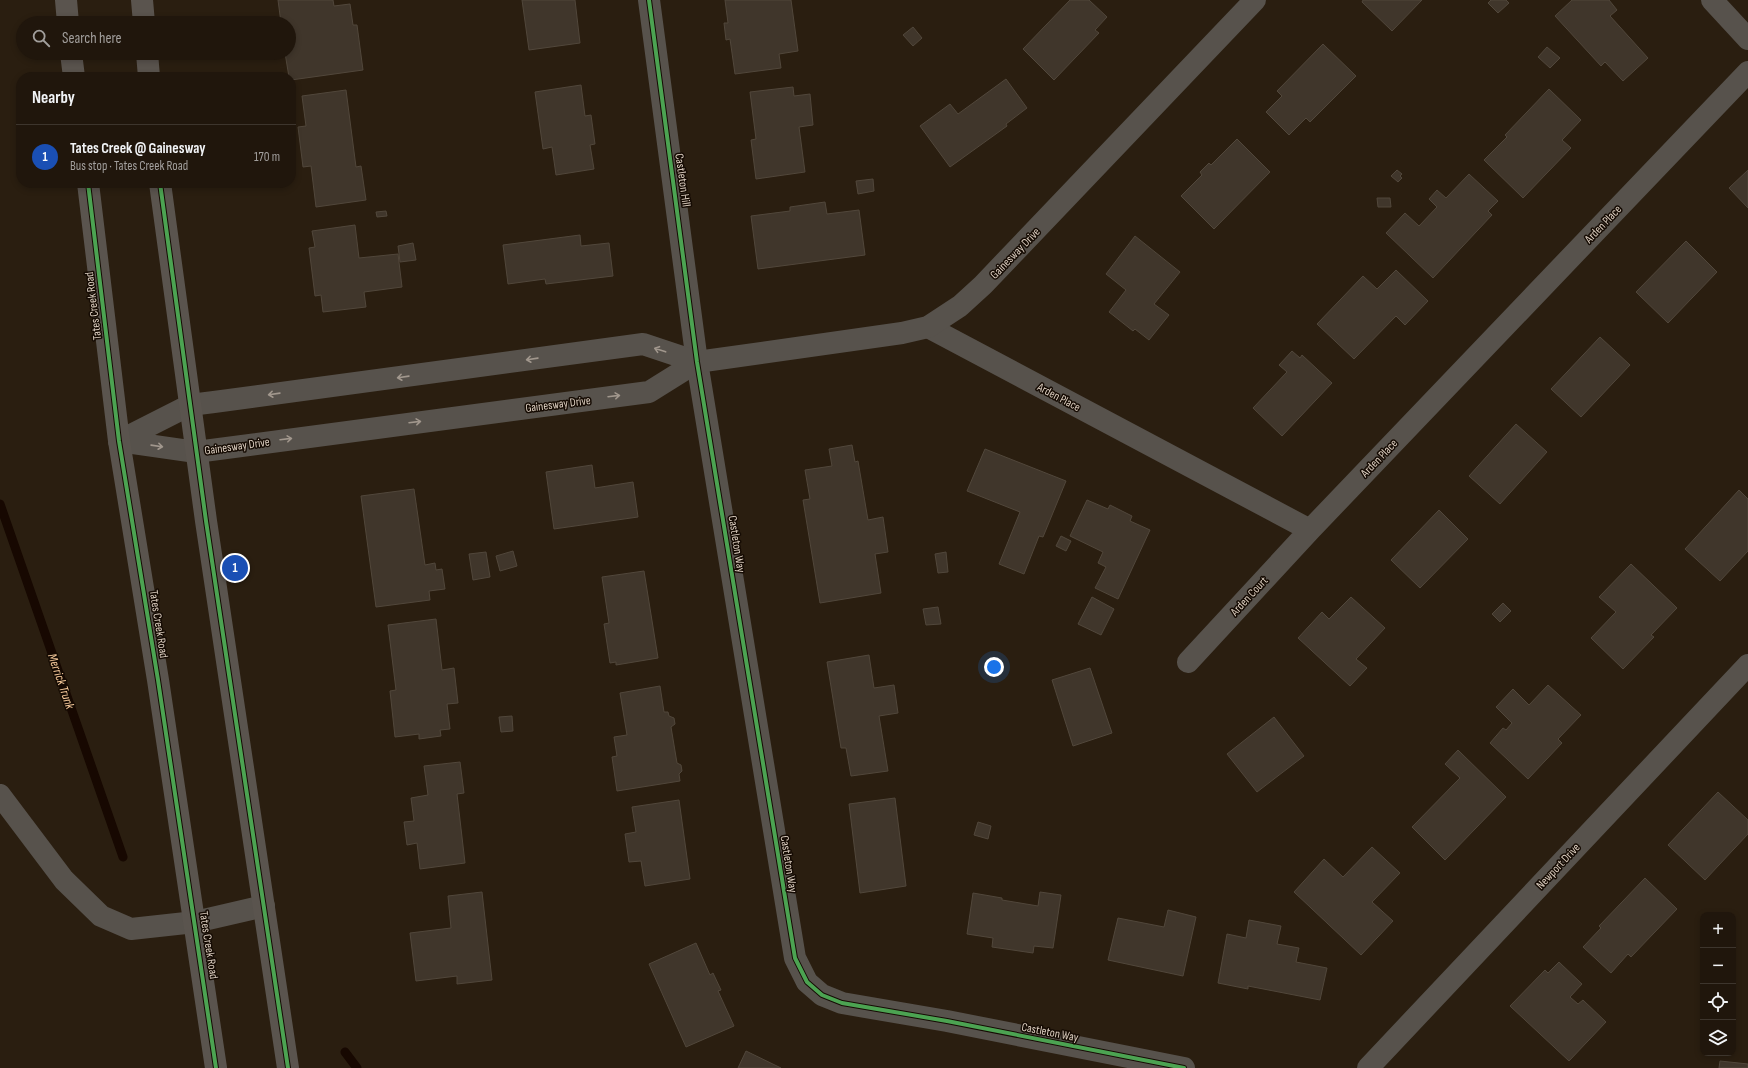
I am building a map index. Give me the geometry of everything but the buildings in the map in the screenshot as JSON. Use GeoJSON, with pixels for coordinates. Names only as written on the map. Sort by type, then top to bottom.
{"type":"FeatureCollection","features":[{"type":"Feature","properties":{"kind":"main road"},"geometry":{"type":"LineString","coordinates":[[66,0],[67,16]]}},
{"type":"Feature","properties":{"kind":"main road"},"geometry":{"type":"LineString","coordinates":[[142,0],[143,16]]}},
{"type":"Feature","properties":{"kind":"main road"},"geometry":{"type":"LineString","coordinates":[[72,60],[73,72]]}},
{"type":"Feature","properties":{"kind":"main road"},"geometry":{"type":"LineString","coordinates":[[148,60],[149,72]]}},
{"type":"Feature","properties":{"kind":"main road","name":"Tates Creek Road"},"geometry":{"type":"LineString","coordinates":[[89,188],[119,441],[195,922],[216,1068]]}},
{"type":"Feature","properties":{"kind":"main road"},"geometry":{"type":"LineString","coordinates":[[161,188],[196,452],[288,1068]]}},
{"type":"Feature","properties":{"kind":"street","name":"Castleton Hill"},"geometry":{"type":"LineString","coordinates":[[649,0],[697,362]]}},
{"type":"Feature","properties":{"kind":"street","name":"Gainesway Drive"},"geometry":{"type":"LineString","coordinates":[[119,441],[196,452],[649,392],[697,362],[902,333],[928,327],[960,306],[983,285],[1255,0]]}},
{"type":"Feature","properties":{"kind":"street"},"geometry":{"type":"LineString","coordinates":[[1712,0],[1748,39]]}},
{"type":"Feature","properties":{"kind":"street","name":"Arden Place"},"geometry":{"type":"LineString","coordinates":[[928,327],[1310,530],[1748,72]]}},
{"type":"Feature","properties":{"kind":"street","name":"Gainesway Drive"},"geometry":{"type":"LineString","coordinates":[[119,441],[190,406],[643,344],[697,362]]}},
{"type":"Feature","properties":{"kind":"street","name":"Castleton Way"},"geometry":{"type":"LineString","coordinates":[[697,362],[795,958],[807,982],[822,995],[842,1003],[1184,1068]]}},
{"type":"Feature","properties":{"kind":"street","name":"Arden Court"},"geometry":{"type":"LineString","coordinates":[[1188,662],[1310,530]]}},
{"type":"Feature","properties":{"kind":"street","name":"Newport Drive"},"geometry":{"type":"LineString","coordinates":[[1368,1068],[1748,665]]}},
{"type":"Feature","properties":{"kind":"street"},"geometry":{"type":"LineString","coordinates":[[0,795],[64,880],[101,916],[131,929],[195,922],[264,906]]}},
{"type":"Feature","properties":{"kind":"waterway","name":"Merrick Trunk"},"geometry":{"type":"LineString","coordinates":[[0,504],[123,857]]}},
{"type":"Feature","properties":{"kind":"waterway","name":"Merrick Trunk"},"geometry":{"type":"LineString","coordinates":[[345,1052],[357,1068]]}},
{"type":"Feature","properties":{"kind":"cycle path"},"geometry":{"type":"LineString","coordinates":[[649,0],[697,362],[795,958],[807,982],[822,995],[842,1003],[947,1021],[1184,1068]]}},
{"type":"Feature","properties":{"kind":"cycle path"},"geometry":{"type":"LineString","coordinates":[[89,188],[119,441],[158,680],[216,1068]]}},
{"type":"Feature","properties":{"kind":"cycle path"},"geometry":{"type":"LineString","coordinates":[[161,188],[206,521],[288,1068]]}},
{"type":"Feature","properties":{"kind":"place","name":"Tates Creek @ Gainesway"},"geometry":{"type":"Point","coordinates":[235,568]}}]}
